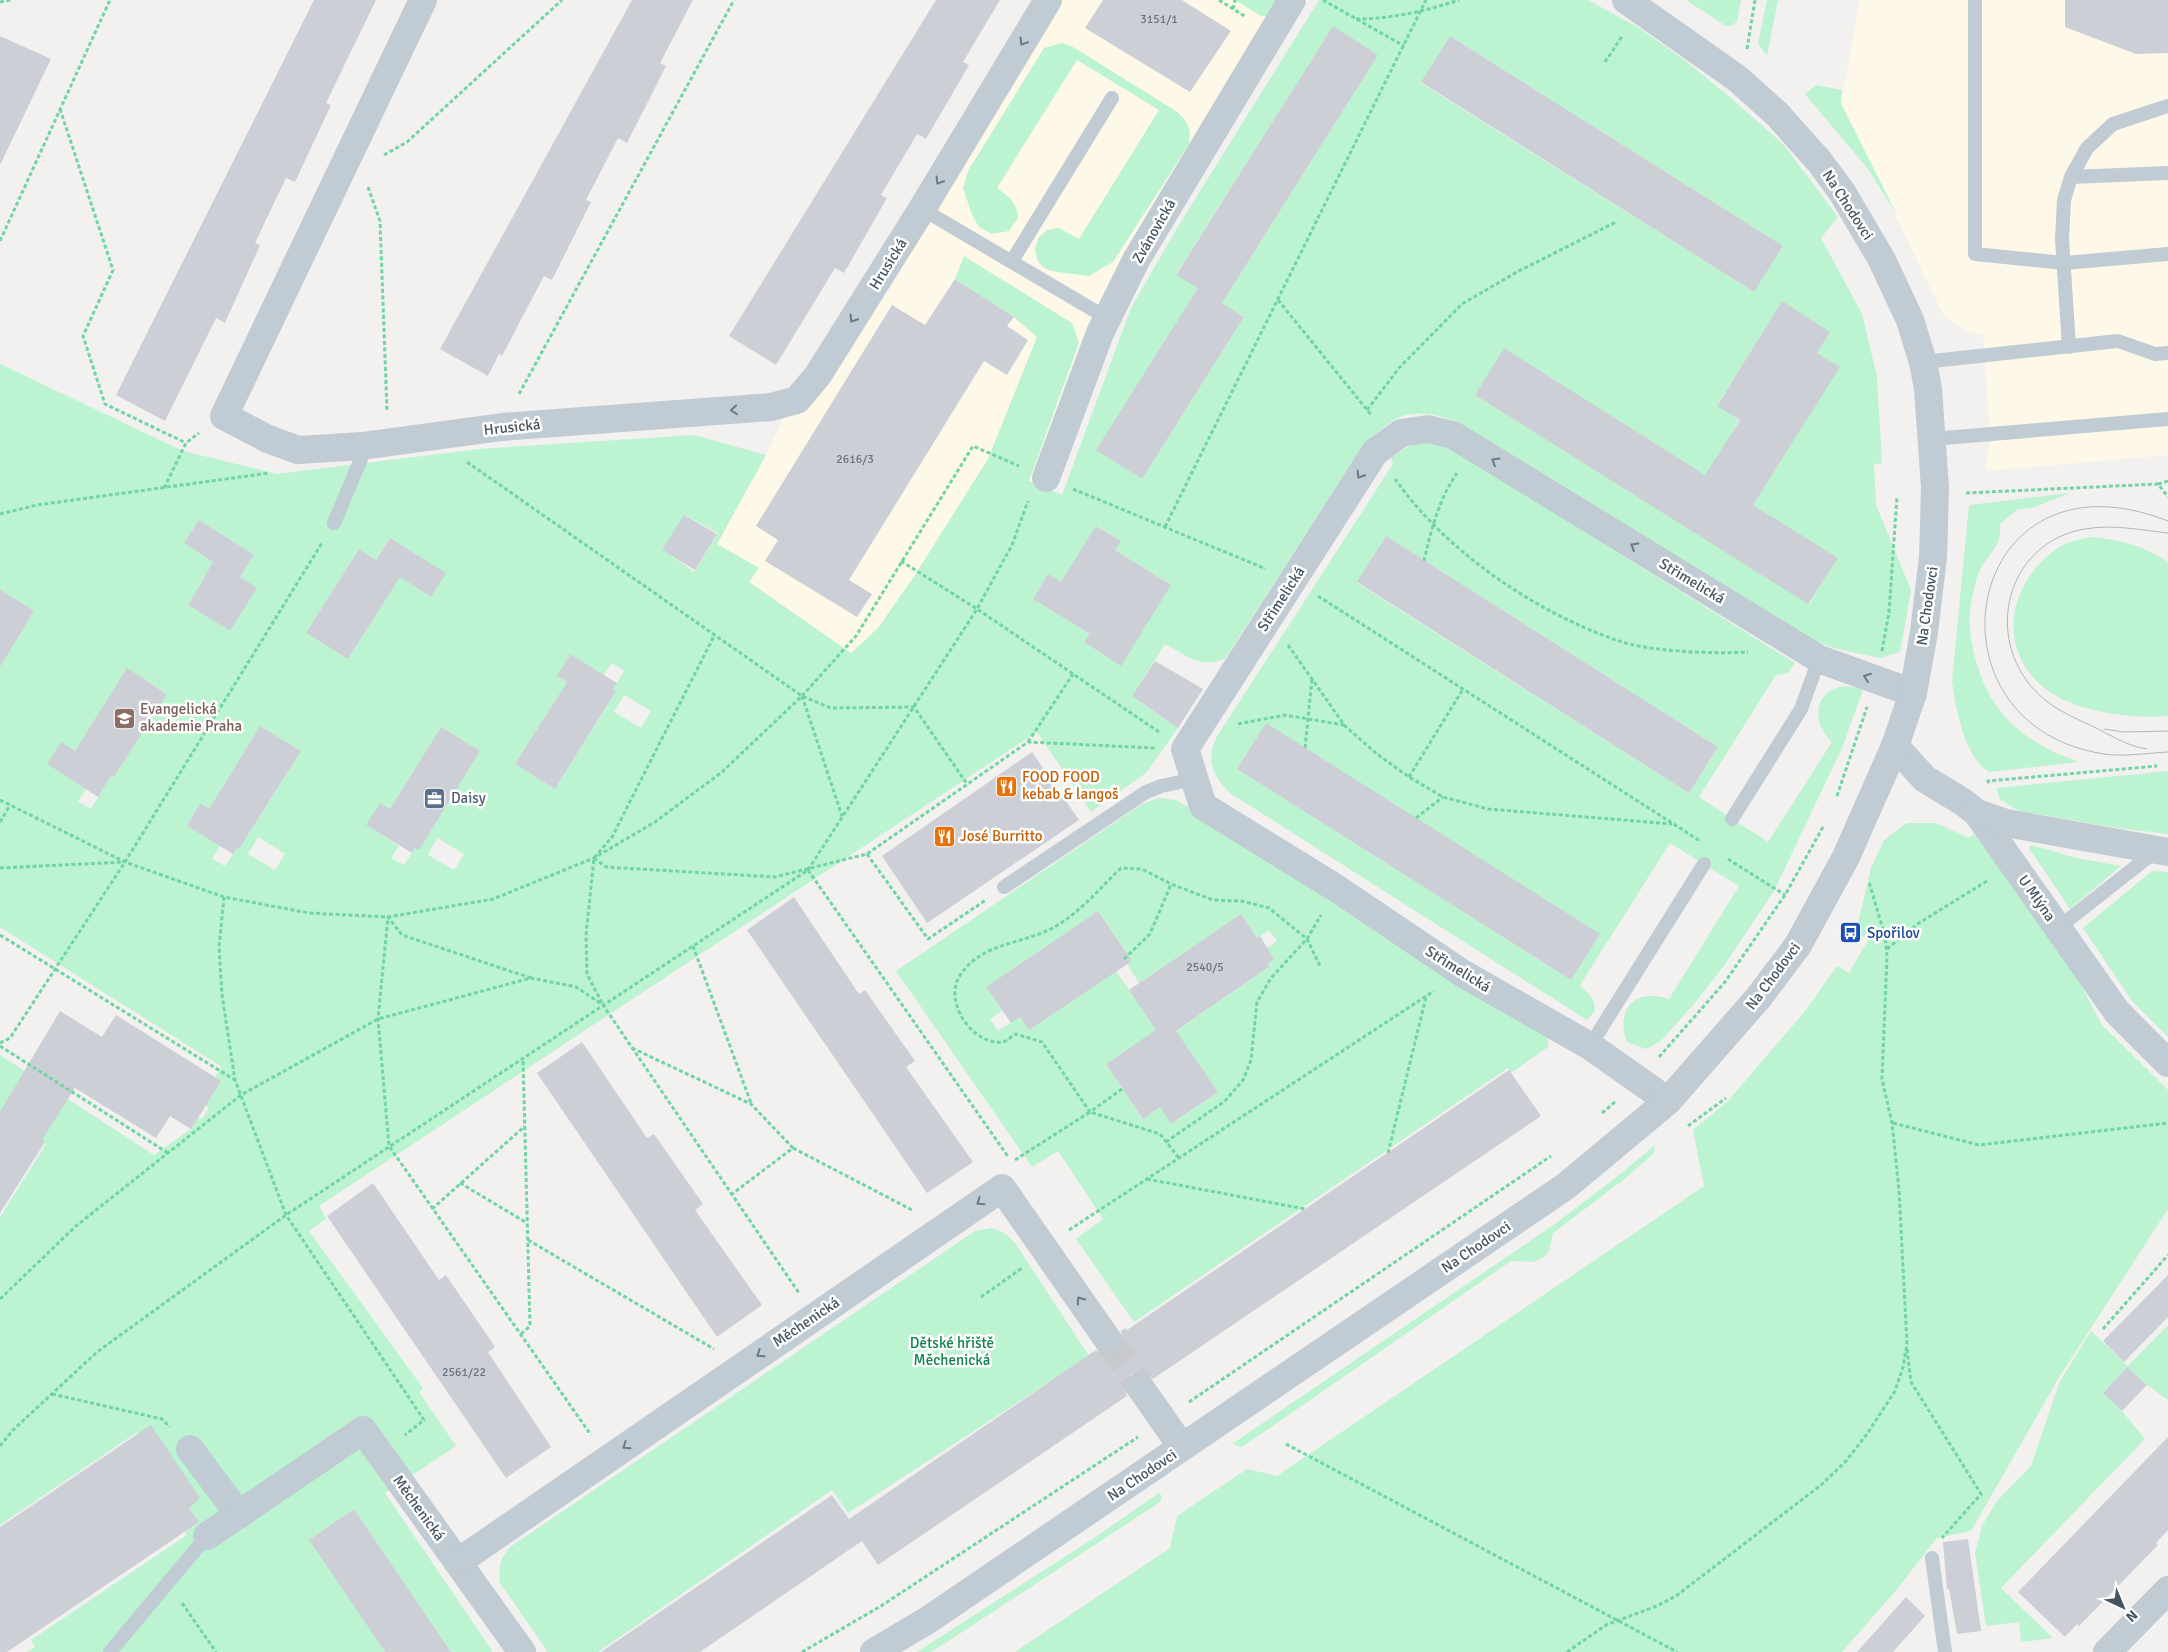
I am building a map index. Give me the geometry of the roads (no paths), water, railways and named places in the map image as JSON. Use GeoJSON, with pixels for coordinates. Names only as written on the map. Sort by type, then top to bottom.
{"type":"FeatureCollection","features":[{"type":"Feature","properties":{"kind":"street","name":"Hrusická"},"geometry":{"type":"LineString","coordinates":[[423,0],[357,162],[224,416],[268,439],[298,450],[375,444],[502,427],[771,407],[797,400],[818,375],[922,209],[1048,0]]}},
{"type":"Feature","properties":{"kind":"street","name":"Zvánovická"},"geometry":{"type":"LineString","coordinates":[[1042,476],[1107,318],[1136,260],[1292,0]]}},
{"type":"Feature","properties":{"kind":"street","name":"Na Chodovci"},"geometry":{"type":"LineString","coordinates":[[874,1652],[928,1620],[1566,1186],[1668,1101],[1759,997],[1798,945],[1846,857],[1895,746],[1913,693],[1924,632],[1933,556],[1935,487],[1928,389],[1923,362],[1910,320],[1887,268],[1842,192],[1819,161],[1777,114],[1738,79],[1626,0]]}},
{"type":"Feature","properties":{"kind":"street","name":"Střimelická"},"geometry":{"type":"LineString","coordinates":[[1668,1101],[1590,1046],[1462,973],[1336,888],[1203,806],[1194,778],[1192,738],[1293,580],[1383,446],[1401,433],[1428,429],[1453,435],[1819,659],[1913,693]]}},
{"type":"Feature","properties":{"kind":"street","name":"U Mlýna"},"geometry":{"type":"LineString","coordinates":[[1895,746],[1925,779],[1964,802],[1977,813],[2117,1012],[2168,1063]]}},
{"type":"Feature","properties":{"kind":"street"},"geometry":{"type":"LineString","coordinates":[[1977,813],[2006,823],[2163,851]]}},
{"type":"Feature","properties":{"kind":"street","name":"Měchenická"},"geometry":{"type":"LineString","coordinates":[[458,1562],[1002,1188],[1108,1340]]}},
{"type":"Feature","properties":{"kind":"street"},"geometry":{"type":"LineString","coordinates":[[1140,1387],[1182,1447]]}},
{"type":"Feature","properties":{"kind":"street","name":"Měchenická"},"geometry":{"type":"LineString","coordinates":[[239,1514],[363,1430],[522,1652]]}},
{"type":"Feature","properties":{"kind":"street"},"geometry":{"type":"LineString","coordinates":[[190,1449],[239,1514],[207,1536]]}},
{"type":"Feature","properties":{"kind":"street"},"geometry":{"type":"LineString","coordinates":[[2107,1652],[2168,1590]]}},
{"type":"Feature","properties":{"kind":"lane"},"geometry":{"type":"LineString","coordinates":[[1975,0],[1975,254],[2064,263],[2168,254]]}},
{"type":"Feature","properties":{"kind":"lane"},"geometry":{"type":"LineString","coordinates":[[1012,261],[1112,98]]}},
{"type":"Feature","properties":{"kind":"lane"},"geometry":{"type":"LineString","coordinates":[[2069,347],[2064,263],[2064,200],[2072,177],[2087,148],[2113,124],[2168,106]]}},
{"type":"Feature","properties":{"kind":"lane"},"geometry":{"type":"LineString","coordinates":[[2072,177],[2168,173]]}},
{"type":"Feature","properties":{"kind":"lane"},"geometry":{"type":"LineString","coordinates":[[922,209],[1107,318]]}},
{"type":"Feature","properties":{"kind":"lane"},"geometry":{"type":"LineString","coordinates":[[1923,362],[2118,341],[2155,354],[2168,353]]}},
{"type":"Feature","properties":{"kind":"lane"},"geometry":{"type":"LineString","coordinates":[[1932,439],[2168,419]]}},
{"type":"Feature","properties":{"kind":"lane"},"geometry":{"type":"LineString","coordinates":[[334,523],[360,459],[375,444]]}},
{"type":"Feature","properties":{"kind":"lane"},"geometry":{"type":"LineString","coordinates":[[1732,819],[1802,708],[1819,659]]}},
{"type":"Feature","properties":{"kind":"lane"},"geometry":{"type":"LineString","coordinates":[[1004,887],[1146,792],[1160,786],[1194,778]]}},
{"type":"Feature","properties":{"kind":"lane"},"geometry":{"type":"LineString","coordinates":[[2058,928],[2163,851]]}},
{"type":"Feature","properties":{"kind":"lane"},"geometry":{"type":"LineString","coordinates":[[1590,1046],[1704,864]]}},
{"type":"Feature","properties":{"kind":"lane"},"geometry":{"type":"LineString","coordinates":[[110,1652],[207,1536]]}},
{"type":"Feature","properties":{"kind":"lane"},"geometry":{"type":"LineString","coordinates":[[1932,1558],[1945,1652]]}},
{"type":"Feature","properties":{"kind":"tunnel"},"geometry":{"type":"LineString","coordinates":[[1108,1340],[1140,1387]]}},
{"type":"Feature","properties":{"kind":"tram line"},"geometry":{"type":"LineString","coordinates":[[2168,521],[2099,507],[2045,519],[2008,551],[1988,596],[1987,646],[2005,694],[2044,732],[2104,754],[2128,755],[2168,752]]}},
{"type":"Feature","properties":{"kind":"tram line"},"geometry":{"type":"LineString","coordinates":[[2147,749],[2125,743],[2066,714],[2043,699],[2030,685],[2016,662],[2009,638],[2008,614],[2012,590],[2023,569],[2039,550],[2060,537],[2085,529],[2106,527],[2168,533]]}},
{"type":"Feature","properties":{"kind":"tram line"},"geometry":{"type":"LineString","coordinates":[[2104,729],[2123,732],[2168,731]]}},
{"type":"Feature","properties":{"kind":"place","name":"Evangelická akademie Praha"},"geometry":{"type":"Point","coordinates":[124,718]}},
{"type":"Feature","properties":{"kind":"place","name":"FOOD FOOD kebab & langoš"},"geometry":{"type":"Point","coordinates":[1006,786]}},
{"type":"Feature","properties":{"kind":"place","name":"Daisy"},"geometry":{"type":"Point","coordinates":[435,798]}},
{"type":"Feature","properties":{"kind":"place","name":"José Burritto"},"geometry":{"type":"Point","coordinates":[944,836]}},
{"type":"Feature","properties":{"kind":"place","name":"Spořilov"},"geometry":{"type":"Point","coordinates":[1851,933]}},
{"type":"Feature","properties":{"kind":"park label","name":"Dětské hřiště Měchenická"},"geometry":{"type":"Point","coordinates":[952,1352]}}]}
